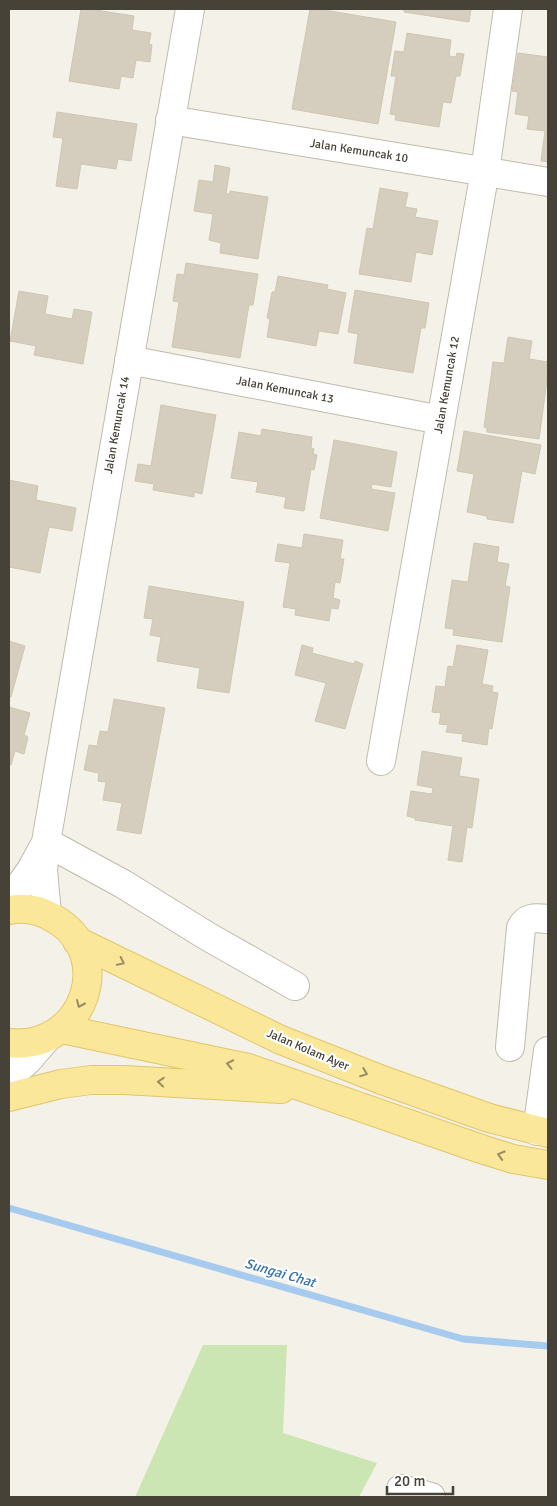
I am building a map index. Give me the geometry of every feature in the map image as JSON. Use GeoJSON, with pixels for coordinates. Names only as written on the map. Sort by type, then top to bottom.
{"type":"FeatureCollection","features":[{"type":"Feature","properties":{"kind":"main road"},"geometry":{"type":"LineString","coordinates":[[9,910],[32,910],[47,914],[59,921],[77,941],[84,956],[87,971],[86,988],[81,1004],[73,1017],[55,1034],[29,1043],[9,1043]]}},
{"type":"Feature","properties":{"kind":"main road","name":"Jalan Kolam Ayer"},"geometry":{"type":"LineString","coordinates":[[77,941],[281,1040],[382,1080],[479,1115],[543,1132]]}},
{"type":"Feature","properties":{"kind":"main road"},"geometry":{"type":"LineString","coordinates":[[55,1034],[248,1068],[481,1149],[513,1159],[548,1164]]}},
{"type":"Feature","properties":{"kind":"main road"},"geometry":{"type":"LineString","coordinates":[[9,1096],[61,1084],[91,1080],[315,1091]]}},
{"type":"Feature","properties":{"kind":"street","name":"Jalan Kemuncak 14"},"geometry":{"type":"LineString","coordinates":[[47,914],[43,870],[46,842],[190,9]]}},
{"type":"Feature","properties":{"kind":"street","name":"Jalan Kemuncak 12"},"geometry":{"type":"LineString","coordinates":[[382,761],[485,171],[508,9]]}},
{"type":"Feature","properties":{"kind":"street","name":"Jalan Kemuncak 10"},"geometry":{"type":"LineString","coordinates":[[170,120],[548,182]]}},
{"type":"Feature","properties":{"kind":"street","name":"Jalan Kemuncak 13"},"geometry":{"type":"LineString","coordinates":[[129,360],[441,420]]}},
{"type":"Feature","properties":{"kind":"street","name":"Jalan Kemuncak 14"},"geometry":{"type":"LineString","coordinates":[[9,901],[31,870],[46,842]]}},
{"type":"Feature","properties":{"kind":"street"},"geometry":{"type":"LineString","coordinates":[[46,842],[123,884],[207,936],[295,986]]}},
{"type":"Feature","properties":{"kind":"street"},"geometry":{"type":"LineString","coordinates":[[510,1047],[521,928],[524,922],[531,918],[548,919]]}},
{"type":"Feature","properties":{"kind":"street"},"geometry":{"type":"LineString","coordinates":[[9,1076],[55,1034]]}},
{"type":"Feature","properties":{"kind":"street"},"geometry":{"type":"LineString","coordinates":[[543,1132],[548,1051]]}},
{"type":"Feature","properties":{"kind":"street"},"geometry":{"type":"LineString","coordinates":[[401,1489],[432,1497]]}},
{"type":"Feature","properties":{"kind":"green space"},"geometry":{"type":"Polygon","coordinates":[[[203,1345],[287,1345],[283,1433],[377,1463],[359,1497],[135,1497],[203,1345]]]}},
{"type":"Feature","properties":{"kind":"building"},"geometry":{"type":"Polygon","coordinates":[[[81,9],[134,16],[132,30],[151,33],[149,44],[152,45],[150,62],[136,60],[133,78],[121,76],[119,89],[69,81],[81,9]]]}},
{"type":"Feature","properties":{"kind":"building"},"geometry":{"type":"Polygon","coordinates":[[[310,9],[396,22],[378,124],[292,109],[310,9]]]}},
{"type":"Feature","properties":{"kind":"building"},"geometry":{"type":"Polygon","coordinates":[[[404,9],[471,9],[469,22],[404,12],[404,9]]]}},
{"type":"Feature","properties":{"kind":"building"},"geometry":{"type":"Polygon","coordinates":[[[407,33],[451,40],[449,56],[456,57],[457,53],[464,54],[460,76],[456,76],[451,103],[443,102],[439,127],[395,120],[396,115],[390,114],[396,76],[391,76],[395,51],[404,52],[407,33]]]}},
{"type":"Feature","properties":{"kind":"building"},"geometry":{"type":"Polygon","coordinates":[[[518,53],[548,57],[548,162],[541,161],[545,131],[527,129],[529,116],[515,114],[518,92],[512,91],[518,53]]]}},
{"type":"Feature","properties":{"kind":"building"},"geometry":{"type":"Polygon","coordinates":[[[57,112],[137,124],[131,161],[118,159],[116,169],[81,164],[77,189],[56,186],[63,138],[53,137],[57,112]]]}},
{"type":"Feature","properties":{"kind":"building"},"geometry":{"type":"Polygon","coordinates":[[[215,165],[230,168],[226,194],[229,194],[230,191],[268,197],[258,259],[220,253],[221,243],[209,240],[213,214],[194,211],[199,180],[213,182],[215,165]]]}},
{"type":"Feature","properties":{"kind":"building"},"geometry":{"type":"Polygon","coordinates":[[[380,188],[408,193],[405,207],[417,209],[415,217],[438,221],[432,255],[416,252],[411,282],[359,274],[367,228],[373,229],[380,188]]]}},
{"type":"Feature","properties":{"kind":"building"},"geometry":{"type":"Polygon","coordinates":[[[186,263],[258,274],[253,305],[249,305],[240,358],[172,347],[179,302],[173,301],[177,274],[184,275],[186,263]]]}},
{"type":"Feature","properties":{"kind":"building"},"geometry":{"type":"Polygon","coordinates":[[[278,276],[328,285],[327,289],[346,293],[338,334],[319,331],[316,346],[267,337],[270,319],[267,318],[272,292],[275,292],[278,276]]]}},
{"type":"Feature","properties":{"kind":"building"},"geometry":{"type":"Polygon","coordinates":[[[355,290],[429,303],[425,328],[421,328],[413,373],[354,363],[358,334],[348,332],[355,290]]]}},
{"type":"Feature","properties":{"kind":"building"},"geometry":{"type":"Polygon","coordinates":[[[19,291],[48,296],[45,314],[72,319],[74,309],[92,312],[83,364],[34,355],[36,346],[10,341],[19,291]]]}},
{"type":"Feature","properties":{"kind":"building"},"geometry":{"type":"Polygon","coordinates":[[[508,337],[532,341],[529,359],[548,362],[539,439],[487,432],[487,428],[484,427],[493,362],[504,363],[508,337]]]}},
{"type":"Feature","properties":{"kind":"building"},"geometry":{"type":"Polygon","coordinates":[[[161,405],[216,415],[202,494],[194,492],[194,497],[153,490],[154,484],[135,481],[138,464],[151,466],[161,405]]]}},
{"type":"Feature","properties":{"kind":"building"},"geometry":{"type":"Polygon","coordinates":[[[262,429],[312,437],[311,448],[314,449],[313,454],[317,455],[314,470],[311,469],[304,511],[284,508],[286,497],[256,492],[258,482],[231,478],[239,432],[261,436],[262,429]]]}},
{"type":"Feature","properties":{"kind":"building"},"geometry":{"type":"Polygon","coordinates":[[[464,431],[541,445],[535,474],[522,471],[513,523],[487,519],[487,516],[467,512],[474,474],[457,471],[464,431]]]}},
{"type":"Feature","properties":{"kind":"building"},"geometry":{"type":"Polygon","coordinates":[[[334,440],[397,452],[391,487],[372,484],[371,489],[395,493],[388,531],[320,518],[334,440]]]}},
{"type":"Feature","properties":{"kind":"building"},"geometry":{"type":"Polygon","coordinates":[[[9,480],[38,486],[36,500],[76,508],[72,531],[49,527],[40,573],[9,567],[9,480]]]}},
{"type":"Feature","properties":{"kind":"building"},"geometry":{"type":"Polygon","coordinates":[[[304,534],[343,540],[340,559],[344,559],[340,583],[335,582],[333,598],[340,600],[338,609],[331,608],[329,621],[295,615],[296,609],[283,607],[290,563],[275,561],[278,544],[302,548],[304,534]]]}},
{"type":"Feature","properties":{"kind":"building"},"geometry":{"type":"Polygon","coordinates":[[[474,543],[499,547],[497,562],[509,564],[505,586],[510,587],[502,642],[453,635],[454,629],[445,628],[452,580],[468,582],[474,543]]]}},
{"type":"Feature","properties":{"kind":"building"},"geometry":{"type":"Polygon","coordinates":[[[149,586],[244,602],[229,693],[197,688],[200,668],[157,661],[161,637],[150,635],[153,619],[144,618],[149,586]]]}},
{"type":"Feature","properties":{"kind":"building"},"geometry":{"type":"Polygon","coordinates":[[[9,641],[25,646],[11,697],[9,697],[9,641]]]}},
{"type":"Feature","properties":{"kind":"building"},"geometry":{"type":"Polygon","coordinates":[[[302,645],[313,648],[312,653],[354,664],[355,661],[363,664],[345,729],[315,721],[326,683],[295,675],[302,645]]]}},
{"type":"Feature","properties":{"kind":"building"},"geometry":{"type":"Polygon","coordinates":[[[457,645],[488,650],[482,684],[493,686],[492,692],[498,693],[492,729],[489,728],[487,745],[462,741],[463,734],[446,732],[448,725],[439,724],[441,713],[432,712],[436,686],[445,687],[448,666],[453,667],[457,645]]]}},
{"type":"Feature","properties":{"kind":"building"},"geometry":{"type":"Polygon","coordinates":[[[114,699],[165,708],[141,834],[117,830],[122,803],[103,800],[106,782],[98,781],[99,773],[84,770],[89,745],[97,746],[100,731],[108,732],[114,699]]]}},
{"type":"Feature","properties":{"kind":"building"},"geometry":{"type":"Polygon","coordinates":[[[9,707],[30,713],[24,735],[28,737],[24,754],[15,751],[11,765],[9,764],[9,707]]]}},
{"type":"Feature","properties":{"kind":"building"},"geometry":{"type":"Polygon","coordinates":[[[422,751],[462,758],[459,776],[479,779],[472,828],[467,827],[462,862],[448,860],[453,826],[415,820],[415,818],[407,816],[411,791],[432,794],[433,788],[417,785],[422,751]]]}},
{"type":"Feature","properties":{"kind":"waterway","name":"Sungai Chat"},"geometry":{"type":"LineString","coordinates":[[9,1208],[463,1339],[548,1346]]}}]}
